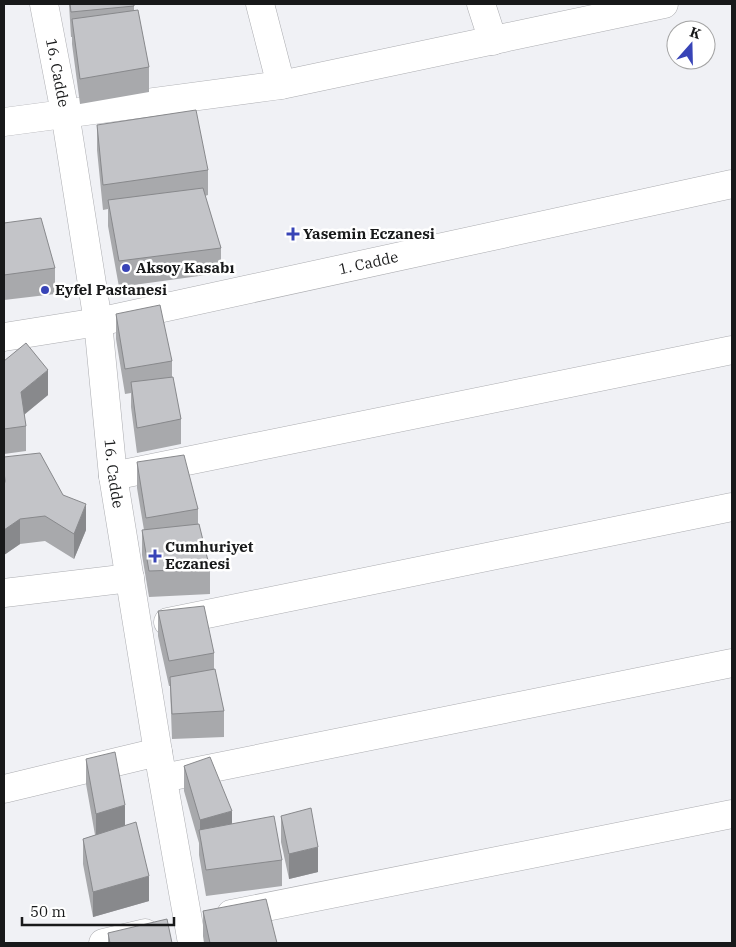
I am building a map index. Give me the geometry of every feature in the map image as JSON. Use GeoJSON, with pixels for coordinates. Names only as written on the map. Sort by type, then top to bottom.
{"type":"FeatureCollection","features":[{"type":"Feature","properties":{"kind":"street","name":"16. Cadde"},"geometry":{"type":"LineString","coordinates":[[44,4],[65,113],[98,322],[113,476],[190,933]]}},
{"type":"Feature","properties":{"kind":"street"},"geometry":{"type":"LineString","coordinates":[[260,4],[280,85]]}},
{"type":"Feature","properties":{"kind":"street"},"geometry":{"type":"LineString","coordinates":[[481,4],[493,41]]}},
{"type":"Feature","properties":{"kind":"street"},"geometry":{"type":"LineString","coordinates":[[4,122],[280,85],[664,4]]}},
{"type":"Feature","properties":{"kind":"street","name":"1. Cadde"},"geometry":{"type":"LineString","coordinates":[[4,337],[98,322],[732,184]]}},
{"type":"Feature","properties":{"kind":"street"},"geometry":{"type":"LineString","coordinates":[[113,476],[732,350]]}},
{"type":"Feature","properties":{"kind":"street"},"geometry":{"type":"LineString","coordinates":[[139,628],[732,507]]}},
{"type":"Feature","properties":{"kind":"street"},"geometry":{"type":"LineString","coordinates":[[4,592],[130,578]]}},
{"type":"Feature","properties":{"kind":"street"},"geometry":{"type":"LineString","coordinates":[[163,778],[732,663]]}},
{"type":"Feature","properties":{"kind":"street"},"geometry":{"type":"LineString","coordinates":[[4,789],[158,752]]}},
{"type":"Feature","properties":{"kind":"street"},"geometry":{"type":"LineString","coordinates":[[103,943],[190,933],[732,814]]}},
{"type":"Feature","properties":{"kind":"building"},"geometry":{"type":"Polygon","coordinates":[[[70,4],[134,4],[134,6],[71,12],[70,4]]]}},
{"type":"Feature","properties":{"kind":"building"},"geometry":{"type":"Polygon","coordinates":[[[138,10],[149,67],[80,79],[72,19],[138,10]]]}},
{"type":"Feature","properties":{"kind":"building"},"geometry":{"type":"Polygon","coordinates":[[[196,110],[208,170],[103,185],[97,125],[196,110]]]}},
{"type":"Feature","properties":{"kind":"building"},"geometry":{"type":"Polygon","coordinates":[[[203,188],[221,248],[119,261],[108,200],[203,188]]]}},
{"type":"Feature","properties":{"kind":"building"},"geometry":{"type":"Polygon","coordinates":[[[41,218],[55,268],[4,275],[4,223],[41,218]]]}},
{"type":"Feature","properties":{"kind":"building"},"geometry":{"type":"Polygon","coordinates":[[[160,305],[172,361],[125,369],[116,314],[160,305]]]}},
{"type":"Feature","properties":{"kind":"building"},"geometry":{"type":"Polygon","coordinates":[[[26,343],[48,370],[21,392],[26,426],[4,429],[4,361],[26,343]]]}},
{"type":"Feature","properties":{"kind":"building"},"geometry":{"type":"Polygon","coordinates":[[[173,377],[181,419],[137,428],[131,382],[173,377]]]}},
{"type":"Feature","properties":{"kind":"building"},"geometry":{"type":"Polygon","coordinates":[[[40,453],[63,495],[86,504],[74,534],[45,516],[20,519],[4,530],[4,457],[40,453]]]}},
{"type":"Feature","properties":{"kind":"building"},"geometry":{"type":"Polygon","coordinates":[[[184,455],[198,509],[146,518],[137,462],[184,455]]]}},
{"type":"Feature","properties":{"kind":"building"},"geometry":{"type":"Polygon","coordinates":[[[199,524],[210,569],[149,571],[142,530],[199,524]]]}},
{"type":"Feature","properties":{"kind":"building"},"geometry":{"type":"Polygon","coordinates":[[[204,606],[214,653],[169,661],[158,611],[204,606]]]}},
{"type":"Feature","properties":{"kind":"building"},"geometry":{"type":"Polygon","coordinates":[[[215,669],[224,711],[172,714],[170,677],[215,669]]]}},
{"type":"Feature","properties":{"kind":"building"},"geometry":{"type":"Polygon","coordinates":[[[115,752],[125,805],[96,814],[86,759],[115,752]]]}},
{"type":"Feature","properties":{"kind":"building"},"geometry":{"type":"Polygon","coordinates":[[[210,757],[232,811],[200,820],[184,766],[210,757]]]}},
{"type":"Feature","properties":{"kind":"building"},"geometry":{"type":"Polygon","coordinates":[[[311,808],[318,847],[289,854],[281,816],[311,808]]]}},
{"type":"Feature","properties":{"kind":"building"},"geometry":{"type":"Polygon","coordinates":[[[274,816],[282,860],[206,870],[199,830],[274,816]]]}},
{"type":"Feature","properties":{"kind":"building"},"geometry":{"type":"Polygon","coordinates":[[[136,822],[149,876],[93,892],[83,839],[136,822]]]}},
{"type":"Feature","properties":{"kind":"building"},"geometry":{"type":"Polygon","coordinates":[[[266,899],[277,943],[210,943],[203,911],[266,899]]]}},
{"type":"Feature","properties":{"kind":"building"},"geometry":{"type":"Polygon","coordinates":[[[167,919],[172,943],[110,943],[108,933],[167,919]]]}},
{"type":"Feature","properties":{"kind":"place","name":"Yasemin Eczanesi"},"geometry":{"type":"Point","coordinates":[293,234]}},
{"type":"Feature","properties":{"kind":"place","name":"Aksoy Kasabı"},"geometry":{"type":"Point","coordinates":[126,268]}},
{"type":"Feature","properties":{"kind":"place","name":"Eyfel Pastanesi"},"geometry":{"type":"Point","coordinates":[45,290]}},
{"type":"Feature","properties":{"kind":"place","name":"Cumhuriyet Eczanesi"},"geometry":{"type":"Point","coordinates":[155,556]}}]}
